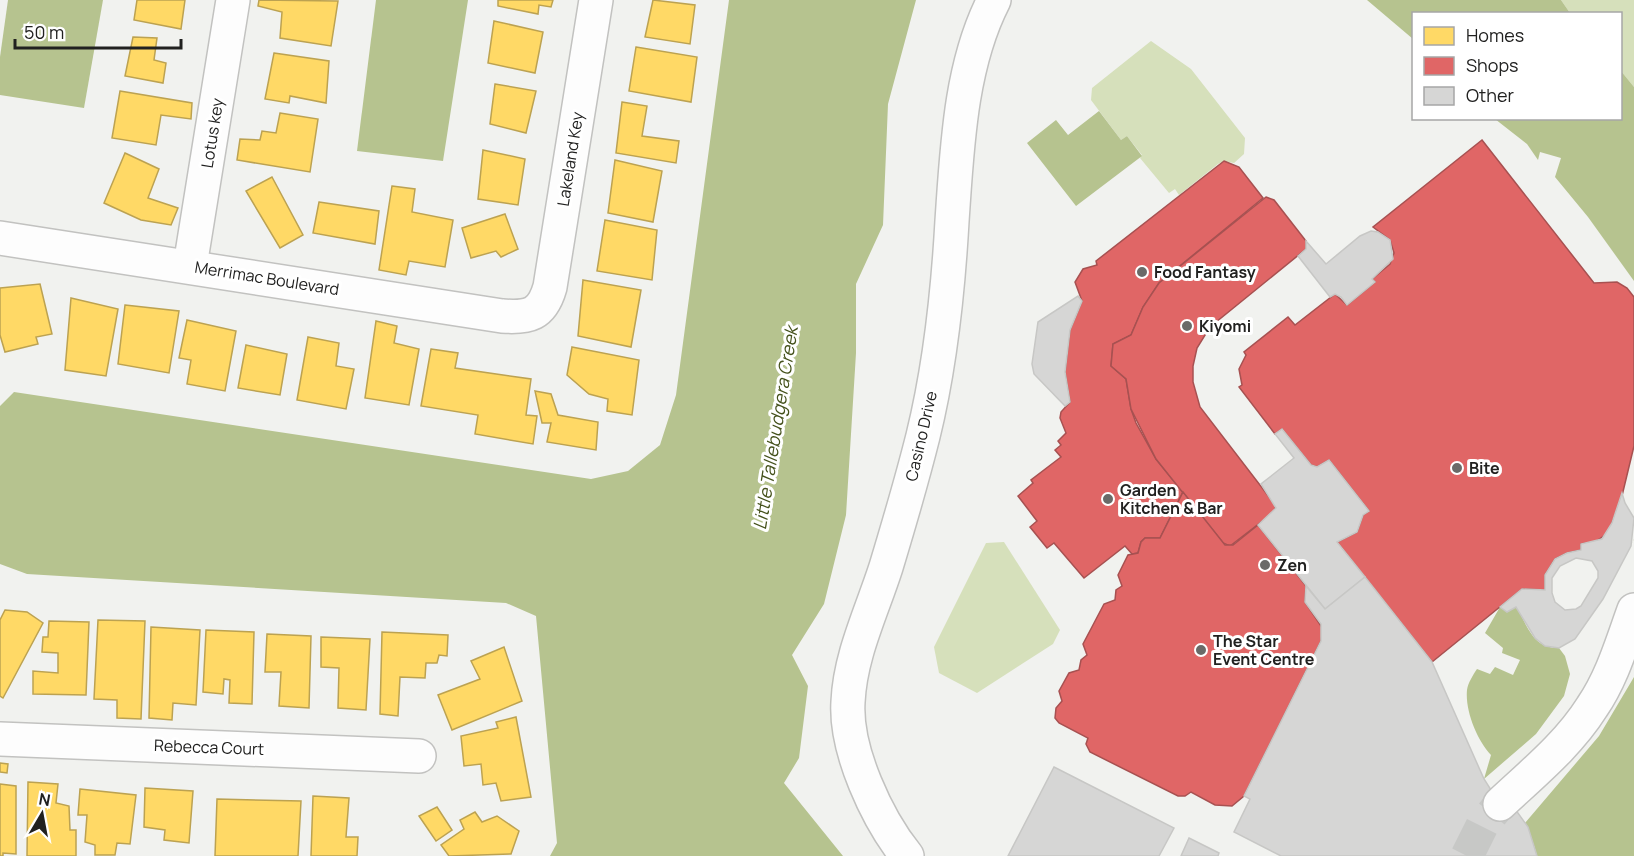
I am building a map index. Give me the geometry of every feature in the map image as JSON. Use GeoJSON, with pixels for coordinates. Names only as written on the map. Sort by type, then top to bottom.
{"type":"FeatureCollection","features":[{"type":"Feature","properties":{"kind":"street","name":"Lotus key"},"geometry":{"type":"LineString","coordinates":[[190,266],[233,0]]}},
{"type":"Feature","properties":{"kind":"street","name":"Lakeland Key"},"geometry":{"type":"LineString","coordinates":[[534,314],[545,303],[550,287],[596,0]]}},
{"type":"Feature","properties":{"kind":"street","name":"Casino Drive"},"geometry":{"type":"LineString","coordinates":[[907,856],[870,793],[849,728],[848,702],[858,647],[886,567],[930,404],[945,293],[954,185],[967,87],[980,34],[994,0]]}},
{"type":"Feature","properties":{"kind":"street","name":"Merrimac Boulevard"},"geometry":{"type":"LineString","coordinates":[[0,238],[502,316],[519,317],[534,314]]}},
{"type":"Feature","properties":{"kind":"street"},"geometry":{"type":"LineString","coordinates":[[1500,804],[1566,741],[1592,707],[1612,669],[1634,610]]}},
{"type":"Feature","properties":{"kind":"street","name":"Rebecca Court"},"geometry":{"type":"LineString","coordinates":[[0,739],[419,756]]}},
{"type":"Feature","properties":{"kind":"shaded area"},"geometry":{"type":"Polygon","coordinates":[[[1561,0],[1634,0],[1634,87],[1622,72],[1622,12],[1569,12],[1561,0]]]}},
{"type":"Feature","properties":{"kind":"shaded area"},"geometry":{"type":"Polygon","coordinates":[[[1151,41],[1191,69],[1245,138],[1244,154],[1234,163],[1224,161],[1218,164],[1179,195],[1175,189],[1169,193],[1140,158],[1142,155],[1127,136],[1121,140],[1091,100],[1092,88],[1151,41]]]}},
{"type":"Feature","properties":{"kind":"shaded area"},"geometry":{"type":"Polygon","coordinates":[[[1004,542],[1060,630],[1053,644],[977,693],[939,673],[934,647],[986,543],[1004,542]]]}},
{"type":"Feature","properties":{"kind":"water"},"geometry":{"type":"Polygon","coordinates":[[[8,0],[103,0],[84,108],[0,95],[0,57],[8,0]]]}},
{"type":"Feature","properties":{"kind":"water"},"geometry":{"type":"Polygon","coordinates":[[[376,0],[468,0],[443,161],[357,151],[376,0]]]}},
{"type":"Feature","properties":{"kind":"water","name":"Little Tallebudgera Creek"},"geometry":{"type":"Polygon","coordinates":[[[729,0],[916,0],[888,104],[883,225],[856,284],[856,353],[846,515],[824,604],[792,655],[808,686],[799,758],[784,783],[843,856],[550,856],[557,843],[536,616],[506,603],[27,574],[0,564],[0,406],[14,392],[591,479],[628,471],[660,445],[676,395],[729,0]]]}},
{"type":"Feature","properties":{"kind":"water"},"geometry":{"type":"Polygon","coordinates":[[[1367,0],[1561,0],[1569,12],[1412,12],[1412,38],[1367,0]]]}},
{"type":"Feature","properties":{"kind":"water"},"geometry":{"type":"Polygon","coordinates":[[[1622,72],[1634,87],[1634,281],[1588,217],[1555,177],[1561,158],[1540,152],[1538,160],[1527,144],[1496,120],[1622,120],[1622,72]]]}},
{"type":"Feature","properties":{"kind":"water"},"geometry":{"type":"Polygon","coordinates":[[[1099,111],[1121,140],[1127,136],[1142,156],[1076,206],[1027,143],[1056,120],[1068,135],[1099,111]]]}},
{"type":"Feature","properties":{"kind":"water"},"geometry":{"type":"Polygon","coordinates":[[[1634,539],[1634,856],[1537,856],[1529,832],[1517,813],[1484,779],[1491,755],[1473,725],[1468,707],[1468,687],[1477,669],[1490,674],[1495,667],[1513,675],[1520,660],[1502,653],[1503,648],[1485,633],[1500,607],[1507,612],[1516,607],[1540,643],[1552,648],[1569,644],[1596,612],[1634,539]]]}},
{"type":"Feature","properties":{"kind":"pier"},"geometry":{"type":"Polygon","coordinates":[[[1634,539],[1634,677],[1599,736],[1525,823],[1513,806],[1503,809],[1484,779],[1536,734],[1564,696],[1570,674],[1565,656],[1559,648],[1575,639],[1603,599],[1634,539]]]}},
{"type":"Feature","properties":{"kind":"building: Homes"},"geometry":{"type":"Polygon","coordinates":[[[137,0],[185,0],[181,29],[134,20],[137,0]]]}},
{"type":"Feature","properties":{"kind":"building: Homes"},"geometry":{"type":"Polygon","coordinates":[[[259,0],[338,1],[331,46],[280,38],[282,12],[258,6],[259,0]]]}},
{"type":"Feature","properties":{"kind":"building: Homes"},"geometry":{"type":"Polygon","coordinates":[[[498,0],[553,0],[551,7],[539,5],[538,14],[498,6],[498,0]]]}},
{"type":"Feature","properties":{"kind":"building: Homes"},"geometry":{"type":"Polygon","coordinates":[[[653,0],[695,5],[690,44],[645,37],[653,0]]]}},
{"type":"Feature","properties":{"kind":"building: Homes"},"geometry":{"type":"Polygon","coordinates":[[[494,21],[543,32],[535,73],[488,63],[494,21]]]}},
{"type":"Feature","properties":{"kind":"building: Homes"},"geometry":{"type":"Polygon","coordinates":[[[133,37],[157,38],[154,60],[166,63],[163,83],[125,76],[133,37]]]}},
{"type":"Feature","properties":{"kind":"building: Homes"},"geometry":{"type":"Polygon","coordinates":[[[636,47],[697,57],[691,102],[629,91],[636,47]]]}},
{"type":"Feature","properties":{"kind":"building: Homes"},"geometry":{"type":"Polygon","coordinates":[[[274,53],[329,61],[326,103],[290,96],[289,103],[265,99],[274,53]]]}},
{"type":"Feature","properties":{"kind":"building: Homes"},"geometry":{"type":"Polygon","coordinates":[[[495,84],[536,91],[526,133],[490,124],[495,84]]]}},
{"type":"Feature","properties":{"kind":"building: Homes"},"geometry":{"type":"Polygon","coordinates":[[[120,91],[192,103],[191,119],[161,115],[156,145],[112,138],[120,91]]]}},
{"type":"Feature","properties":{"kind":"building: Homes"},"geometry":{"type":"Polygon","coordinates":[[[622,102],[647,106],[642,136],[679,141],[676,163],[616,153],[622,102]]]}},
{"type":"Feature","properties":{"kind":"building: Homes"},"geometry":{"type":"Polygon","coordinates":[[[280,113],[318,119],[310,172],[237,160],[240,139],[260,140],[262,131],[276,133],[280,113]]]}},
{"type":"Feature","properties":{"kind":"building: Homes"},"geometry":{"type":"Polygon","coordinates":[[[483,150],[525,159],[518,205],[478,199],[483,150]]]}},
{"type":"Feature","properties":{"kind":"building: Homes"},"geometry":{"type":"Polygon","coordinates":[[[125,153],[159,169],[148,198],[178,208],[171,225],[141,220],[104,203],[125,153]]]}},
{"type":"Feature","properties":{"kind":"building: Homes"},"geometry":{"type":"Polygon","coordinates":[[[615,160],[662,171],[653,222],[608,213],[615,160]]]}},
{"type":"Feature","properties":{"kind":"building: Homes"},"geometry":{"type":"Polygon","coordinates":[[[272,177],[303,235],[280,248],[246,191],[272,177]]]}},
{"type":"Feature","properties":{"kind":"building: Homes"},"geometry":{"type":"Polygon","coordinates":[[[392,186],[415,189],[412,212],[453,220],[445,267],[409,261],[406,275],[379,270],[392,186]]]}},
{"type":"Feature","properties":{"kind":"building: Homes"},"geometry":{"type":"Polygon","coordinates":[[[319,202],[379,211],[375,244],[313,233],[319,202]]]}},
{"type":"Feature","properties":{"kind":"building: Homes"},"geometry":{"type":"Polygon","coordinates":[[[505,214],[518,249],[501,257],[496,251],[471,258],[462,228],[505,214]]]}},
{"type":"Feature","properties":{"kind":"building: Homes"},"geometry":{"type":"Polygon","coordinates":[[[605,220],[657,230],[652,280],[597,271],[605,220]]]}},
{"type":"Feature","properties":{"kind":"building: Homes"},"geometry":{"type":"Polygon","coordinates":[[[583,280],[641,290],[631,347],[578,336],[583,280]]]}},
{"type":"Feature","properties":{"kind":"building: Homes"},"geometry":{"type":"Polygon","coordinates":[[[40,284],[52,334],[36,337],[38,344],[5,352],[0,335],[0,288],[40,284]]]}},
{"type":"Feature","properties":{"kind":"building: Homes"},"geometry":{"type":"Polygon","coordinates":[[[71,298],[118,309],[106,376],[65,370],[71,298]]]}},
{"type":"Feature","properties":{"kind":"building: Homes"},"geometry":{"type":"Polygon","coordinates":[[[125,305],[179,311],[169,373],[118,364],[125,305]]]}},
{"type":"Feature","properties":{"kind":"building: Homes"},"geometry":{"type":"Polygon","coordinates":[[[187,320],[236,331],[225,391],[187,384],[191,360],[179,358],[187,320]]]}},
{"type":"Feature","properties":{"kind":"building: Homes"},"geometry":{"type":"Polygon","coordinates":[[[376,321],[397,326],[394,343],[419,349],[409,405],[365,398],[376,321]]]}},
{"type":"Feature","properties":{"kind":"building: Homes"},"geometry":{"type":"Polygon","coordinates":[[[308,337],[339,343],[336,366],[354,369],[346,409],[297,400],[308,337]]]}},
{"type":"Feature","properties":{"kind":"building: Homes"},"geometry":{"type":"Polygon","coordinates":[[[246,345],[287,354],[280,395],[238,388],[246,345]]]}},
{"type":"Feature","properties":{"kind":"building: Homes"},"geometry":{"type":"Polygon","coordinates":[[[572,347],[639,360],[632,415],[607,411],[608,399],[589,394],[567,375],[572,347]]]}},
{"type":"Feature","properties":{"kind":"building: Homes"},"geometry":{"type":"Polygon","coordinates":[[[431,349],[458,353],[455,368],[531,379],[526,415],[537,416],[533,444],[475,434],[478,415],[421,406],[431,349]]]}},
{"type":"Feature","properties":{"kind":"building: Homes"},"geometry":{"type":"Polygon","coordinates":[[[535,391],[551,394],[558,415],[598,422],[596,450],[547,442],[551,423],[542,423],[535,391]]]}},
{"type":"Feature","properties":{"kind":"building: Homes"},"geometry":{"type":"Polygon","coordinates":[[[5,610],[27,612],[43,623],[3,698],[0,696],[0,620],[5,610]]]}},
{"type":"Feature","properties":{"kind":"building: Homes"},"geometry":{"type":"Polygon","coordinates":[[[98,620],[145,621],[141,719],[117,718],[117,700],[94,699],[98,620]]]}},
{"type":"Feature","properties":{"kind":"building: Homes"},"geometry":{"type":"Polygon","coordinates":[[[49,621],[89,622],[86,695],[33,694],[33,671],[58,673],[58,653],[42,652],[43,637],[48,637],[49,621]]]}},
{"type":"Feature","properties":{"kind":"building: Homes"},"geometry":{"type":"Polygon","coordinates":[[[151,627],[200,630],[196,705],[173,703],[172,720],[149,718],[151,627]]]}},
{"type":"Feature","properties":{"kind":"building: Homes"},"geometry":{"type":"Polygon","coordinates":[[[206,630],[254,632],[252,704],[229,703],[230,680],[224,679],[223,694],[203,692],[206,630]]]}},
{"type":"Feature","properties":{"kind":"building: Homes"},"geometry":{"type":"Polygon","coordinates":[[[382,632],[448,635],[447,656],[439,655],[437,663],[426,663],[425,678],[400,677],[398,716],[380,714],[382,632]]]}},
{"type":"Feature","properties":{"kind":"building: Homes"},"geometry":{"type":"Polygon","coordinates":[[[267,634],[311,636],[309,708],[279,706],[281,672],[265,672],[267,634]]]}},
{"type":"Feature","properties":{"kind":"building: Homes"},"geometry":{"type":"Polygon","coordinates":[[[321,637],[370,639],[366,710],[338,708],[339,668],[321,667],[321,637]]]}},
{"type":"Feature","properties":{"kind":"building: Homes"},"geometry":{"type":"Polygon","coordinates":[[[504,647],[522,701],[452,730],[438,695],[480,679],[471,661],[504,647]]]}},
{"type":"Feature","properties":{"kind":"building: Homes"},"geometry":{"type":"Polygon","coordinates":[[[516,717],[531,797],[501,801],[496,783],[483,785],[481,764],[464,766],[461,736],[498,728],[496,722],[516,717]]]}},
{"type":"Feature","properties":{"kind":"building: Homes"},"geometry":{"type":"Polygon","coordinates":[[[0,763],[8,764],[7,773],[0,772],[0,763]]]}},
{"type":"Feature","properties":{"kind":"building: Homes"},"geometry":{"type":"Polygon","coordinates":[[[28,782],[58,784],[56,803],[69,806],[70,830],[76,830],[76,856],[27,856],[28,782]]]}},
{"type":"Feature","properties":{"kind":"building: Homes"},"geometry":{"type":"Polygon","coordinates":[[[0,784],[16,786],[16,854],[3,853],[3,856],[0,856],[0,784]]]}},
{"type":"Feature","properties":{"kind":"building: Homes"},"geometry":{"type":"Polygon","coordinates":[[[145,788],[193,791],[189,843],[164,840],[165,830],[144,827],[145,788]]]}},
{"type":"Feature","properties":{"kind":"building: Homes"},"geometry":{"type":"Polygon","coordinates":[[[80,789],[136,795],[130,844],[117,843],[115,855],[95,855],[95,845],[85,842],[87,815],[78,815],[80,789]]]}},
{"type":"Feature","properties":{"kind":"building: Homes"},"geometry":{"type":"Polygon","coordinates":[[[313,796],[349,798],[346,837],[358,837],[357,856],[311,856],[313,796]]]}},
{"type":"Feature","properties":{"kind":"building: Homes"},"geometry":{"type":"Polygon","coordinates":[[[217,799],[301,801],[298,856],[215,856],[217,799]]]}},
{"type":"Feature","properties":{"kind":"building: Homes"},"geometry":{"type":"Polygon","coordinates":[[[437,807],[452,830],[436,841],[419,816],[437,807]]]}},
{"type":"Feature","properties":{"kind":"building: Homes"},"geometry":{"type":"Polygon","coordinates":[[[475,812],[482,822],[497,816],[519,831],[511,854],[449,856],[441,845],[464,829],[460,820],[475,812]]]}},
{"type":"Feature","properties":{"kind":"building: Shops"},"geometry":{"type":"Polygon","coordinates":[[[1482,140],[1594,283],[1617,282],[1627,288],[1634,297],[1634,446],[1621,500],[1608,533],[1595,542],[1581,544],[1581,550],[1555,559],[1545,575],[1545,590],[1522,589],[1432,662],[1337,542],[1357,532],[1363,515],[1369,511],[1329,460],[1317,467],[1311,465],[1282,429],[1275,434],[1239,387],[1242,385],[1239,369],[1246,355],[1244,352],[1288,317],[1295,325],[1335,294],[1347,305],[1375,282],[1372,279],[1390,264],[1394,253],[1390,240],[1373,227],[1482,140]]]}},
{"type":"Feature","properties":{"kind":"building: Shops"},"geometry":{"type":"Polygon","coordinates":[[[1224,161],[1239,167],[1263,198],[1159,283],[1143,307],[1131,335],[1113,344],[1111,366],[1126,379],[1136,423],[1156,459],[1183,492],[1160,538],[1145,538],[1141,542],[1138,553],[1132,554],[1125,546],[1084,578],[1054,543],[1047,548],[1030,527],[1037,521],[1018,496],[1033,483],[1031,480],[1061,457],[1055,450],[1061,445],[1058,441],[1066,433],[1060,418],[1061,412],[1070,402],[1065,372],[1070,330],[1082,301],[1075,282],[1083,269],[1097,265],[1096,261],[1224,161]]]}},
{"type":"Feature","properties":{"kind":"building: Shops"},"geometry":{"type":"Polygon","coordinates":[[[1266,197],[1274,200],[1306,241],[1306,249],[1210,327],[1197,348],[1193,366],[1193,382],[1200,407],[1276,506],[1273,513],[1230,546],[1223,543],[1156,459],[1131,409],[1126,379],[1111,366],[1113,344],[1131,335],[1143,307],[1159,283],[1266,197]]]}},
{"type":"Feature","properties":{"kind":"building: Shops","name":"The Star Event Centre"},"geometry":{"type":"Polygon","coordinates":[[[1183,492],[1225,545],[1233,545],[1258,525],[1306,586],[1305,602],[1323,629],[1321,641],[1244,796],[1232,806],[1215,805],[1191,792],[1185,796],[1178,796],[1090,752],[1086,744],[1088,738],[1059,723],[1055,718],[1056,708],[1062,701],[1059,691],[1069,673],[1079,670],[1081,660],[1087,655],[1083,644],[1104,604],[1115,600],[1116,590],[1122,586],[1118,575],[1128,555],[1138,553],[1141,542],[1145,538],[1160,538],[1183,492]]]}},
{"type":"Feature","properties":{"kind":"building: Other"},"geometry":{"type":"Polygon","coordinates":[[[1371,231],[1378,232],[1390,240],[1393,259],[1372,279],[1375,282],[1347,305],[1341,297],[1335,294],[1330,297],[1298,256],[1306,249],[1306,241],[1326,264],[1360,236],[1371,231]]]}},
{"type":"Feature","properties":{"kind":"building: Other"},"geometry":{"type":"Polygon","coordinates":[[[1078,296],[1082,301],[1070,330],[1065,372],[1070,402],[1065,406],[1034,374],[1032,364],[1038,322],[1078,296]]]}},
{"type":"Feature","properties":{"kind":"building: Other"},"geometry":{"type":"Polygon","coordinates":[[[1282,429],[1311,465],[1317,467],[1329,460],[1369,511],[1363,515],[1357,532],[1337,542],[1365,577],[1325,609],[1258,525],[1276,508],[1261,484],[1294,458],[1275,434],[1282,429]]]}},
{"type":"Feature","properties":{"kind":"building: Other"},"geometry":{"type":"Polygon","coordinates":[[[1622,493],[1634,518],[1631,546],[1603,599],[1575,639],[1559,648],[1545,646],[1535,638],[1516,607],[1507,612],[1500,607],[1522,589],[1545,590],[1545,575],[1555,559],[1581,550],[1581,544],[1602,539],[1612,523],[1622,493]],[[1576,558],[1560,566],[1552,578],[1552,593],[1555,602],[1565,610],[1581,606],[1598,578],[1598,571],[1592,561],[1576,558]]]}},
{"type":"Feature","properties":{"kind":"building: Other"},"geometry":{"type":"Polygon","coordinates":[[[1365,577],[1432,662],[1484,779],[1503,809],[1513,806],[1528,827],[1537,856],[1281,856],[1234,832],[1250,799],[1244,796],[1321,641],[1321,624],[1305,602],[1306,586],[1325,609],[1365,577]]]}},
{"type":"Feature","properties":{"kind":"building: Other"},"geometry":{"type":"Polygon","coordinates":[[[1054,767],[1174,828],[1159,856],[1008,856],[1054,767]]]}},
{"type":"Feature","properties":{"kind":"building: Other"},"geometry":{"type":"Polygon","coordinates":[[[1189,838],[1219,853],[1218,856],[1181,856],[1189,838]]]}},
{"type":"Feature","properties":{"kind":"tunnel"},"geometry":{"type":"LineString","coordinates":[[1467,856],[1482,826],[1500,804]]}},
{"type":"Feature","properties":{"kind":"place","name":"Food Fantasy"},"geometry":{"type":"Point","coordinates":[1142,272]}},
{"type":"Feature","properties":{"kind":"place","name":"Kiyomi"},"geometry":{"type":"Point","coordinates":[1187,326]}},
{"type":"Feature","properties":{"kind":"place","name":"Bite"},"geometry":{"type":"Point","coordinates":[1457,468]}},
{"type":"Feature","properties":{"kind":"place","name":"Garden Kitchen & Bar"},"geometry":{"type":"Point","coordinates":[1108,499]}},
{"type":"Feature","properties":{"kind":"place","name":"Zen"},"geometry":{"type":"Point","coordinates":[1265,565]}},
{"type":"Feature","properties":{"kind":"place","name":"The Star Event Centre"},"geometry":{"type":"Point","coordinates":[1201,650]}}]}
